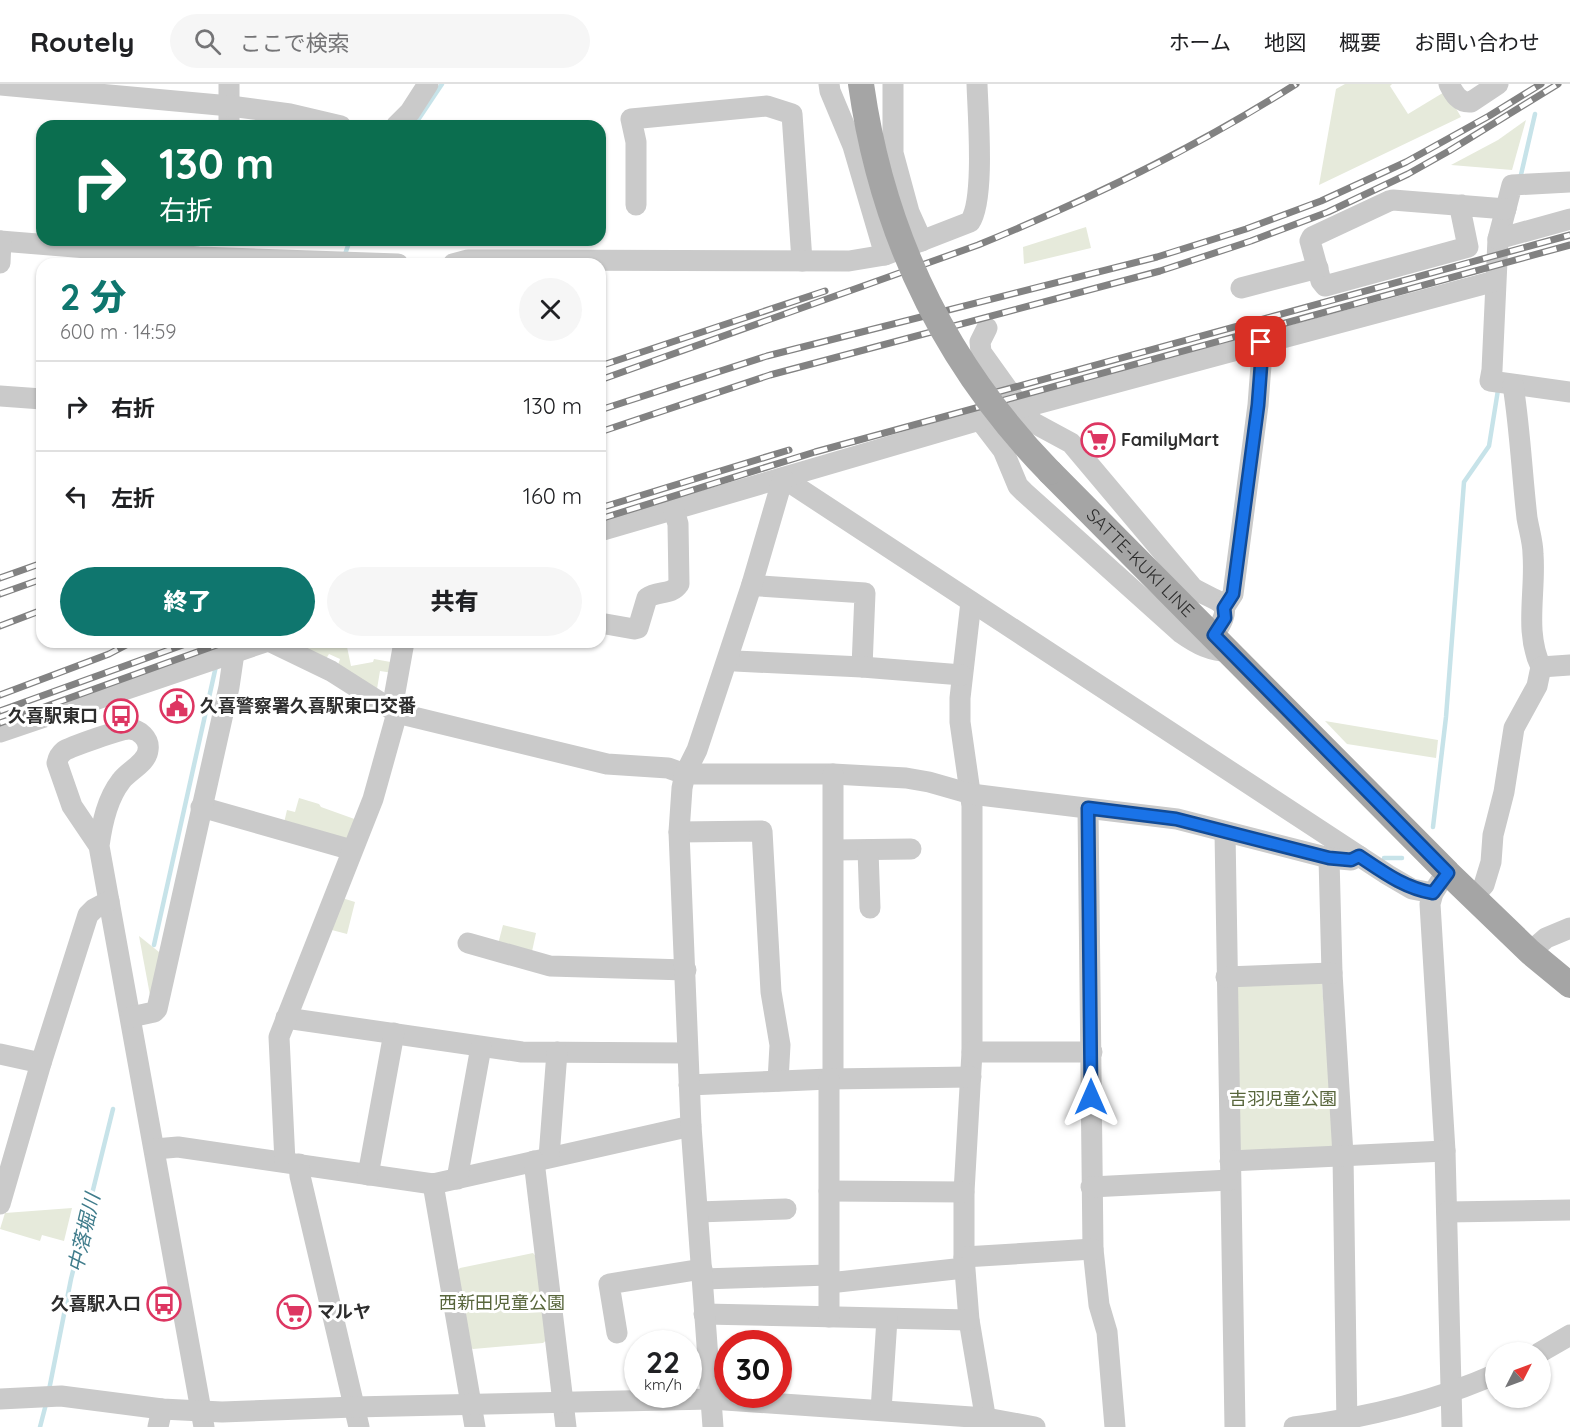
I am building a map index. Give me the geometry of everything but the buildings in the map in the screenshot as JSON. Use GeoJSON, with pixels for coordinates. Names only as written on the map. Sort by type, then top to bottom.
{"type":"FeatureCollection","features":[{"type":"Feature","properties":{"kind":"main road","name":"SATTE-KUKI LINE"},"geometry":{"type":"LineString","coordinates":[[861,84],[866,119],[883,191],[920,288],[940,327],[1002,418],[1050,472],[1448,873],[1530,952],[1570,985]]}},
{"type":"Feature","properties":{"kind":"street"},"geometry":{"type":"LineString","coordinates":[[229,84],[230,116]]}},
{"type":"Feature","properties":{"kind":"street"},"geometry":{"type":"LineString","coordinates":[[402,120],[410,112],[428,84]]}},
{"type":"Feature","properties":{"kind":"street"},"geometry":{"type":"LineString","coordinates":[[829,84],[853,146],[885,255]]}},
{"type":"Feature","properties":{"kind":"street"},"geometry":{"type":"LineString","coordinates":[[893,84],[893,153],[909,212],[922,241]]}},
{"type":"Feature","properties":{"kind":"street"},"geometry":{"type":"LineString","coordinates":[[606,260],[849,261],[885,255],[970,222],[974,216],[979,187],[977,84]]}},
{"type":"Feature","properties":{"kind":"street"},"geometry":{"type":"LineString","coordinates":[[1449,84],[1455,95],[1466,102],[1471,102],[1498,84]]}},
{"type":"Feature","properties":{"kind":"street"},"geometry":{"type":"LineString","coordinates":[[0,85],[73,87],[230,116],[290,114],[316,120]]}},
{"type":"Feature","properties":{"kind":"street"},"geometry":{"type":"LineString","coordinates":[[636,205],[636,142],[631,119],[767,106],[792,114],[802,261]]}},
{"type":"Feature","properties":{"kind":"street"},"geometry":{"type":"LineString","coordinates":[[1570,182],[1512,185],[1498,239],[1490,381],[1570,392]]}},
{"type":"Feature","properties":{"kind":"street"},"geometry":{"type":"LineString","coordinates":[[1462,206],[1461,213],[1468,247],[1325,286],[1321,281],[1310,241],[1312,237],[1389,201],[1506,209]]}},
{"type":"Feature","properties":{"kind":"street"},"geometry":{"type":"LineString","coordinates":[[1498,239],[1570,219]]}},
{"type":"Feature","properties":{"kind":"street"},"geometry":{"type":"LineString","coordinates":[[0,263],[1,241],[36,242]]}},
{"type":"Feature","properties":{"kind":"street"},"geometry":{"type":"LineString","coordinates":[[132,246],[211,249],[302,258]]}},
{"type":"Feature","properties":{"kind":"street"},"geometry":{"type":"LineString","coordinates":[[1241,288],[1318,268]]}},
{"type":"Feature","properties":{"kind":"street"},"geometry":{"type":"LineString","coordinates":[[606,529],[1021,408],[1495,281]]}},
{"type":"Feature","properties":{"kind":"street"},"geometry":{"type":"LineString","coordinates":[[980,420],[1003,450],[1018,486],[1024,492],[1182,633],[1206,649],[1222,643],[1225,618],[1224,608],[1218,599],[1193,588],[1071,443],[1034,423],[1021,408],[981,352],[980,342],[987,328]]}},
{"type":"Feature","properties":{"kind":"street"},"geometry":{"type":"LineString","coordinates":[[1224,608],[1233,594],[1258,405],[1261,342]]}},
{"type":"Feature","properties":{"kind":"street"},"geometry":{"type":"LineString","coordinates":[[1473,897],[1484,885],[1491,862],[1493,836],[1504,792],[1514,728],[1537,686],[1541,667],[1535,654],[1532,632],[1533,553],[1513,385]]}},
{"type":"Feature","properties":{"kind":"street"},"geometry":{"type":"LineString","coordinates":[[0,396],[36,399]]}},
{"type":"Feature","properties":{"kind":"street"},"geometry":{"type":"LineString","coordinates":[[713,1427],[687,1053],[686,970],[679,832],[682,788],[685,774],[698,750],[728,659],[783,478]]}},
{"type":"Feature","properties":{"kind":"street"},"geometry":{"type":"LineString","coordinates":[[783,478],[1359,856],[1406,886],[1433,893]]}},
{"type":"Feature","properties":{"kind":"street"},"geometry":{"type":"LineString","coordinates":[[606,623],[638,628],[647,598],[655,593],[672,591],[679,584],[678,524],[674,510]]}},
{"type":"Feature","properties":{"kind":"street"},"geometry":{"type":"LineString","coordinates":[[752,584],[865,593],[862,667]]}},
{"type":"Feature","properties":{"kind":"street"},"geometry":{"type":"LineString","coordinates":[[971,602],[962,675],[960,722],[971,795],[972,1052],[964,1191],[964,1262],[969,1320],[987,1423]]}},
{"type":"Feature","properties":{"kind":"street"},"geometry":{"type":"LineString","coordinates":[[0,732],[247,648]]}},
{"type":"Feature","properties":{"kind":"street"},"geometry":{"type":"LineString","coordinates":[[283,648],[331,671],[394,711],[607,764],[668,768],[685,774],[834,774],[906,778],[929,782],[971,795],[1176,819],[1329,858],[1351,860],[1359,856]]}},
{"type":"Feature","properties":{"kind":"street"},"geometry":{"type":"LineString","coordinates":[[356,1417],[300,1176],[292,1163],[279,1037],[373,799],[394,711],[403,648]]}},
{"type":"Feature","properties":{"kind":"street"},"geometry":{"type":"LineString","coordinates":[[131,1017],[154,1012],[157,1009],[230,679],[232,653]]}},
{"type":"Feature","properties":{"kind":"street"},"geometry":{"type":"LineString","coordinates":[[728,659],[962,675]]}},
{"type":"Feature","properties":{"kind":"street"},"geometry":{"type":"LineString","coordinates":[[1541,667],[1570,665]]}},
{"type":"Feature","properties":{"kind":"street"},"geometry":{"type":"LineString","coordinates":[[99,846],[72,807],[57,763],[58,758],[67,749],[126,729],[138,731],[146,740],[148,750],[143,761],[122,780],[112,796],[103,822],[99,846],[202,1419]]}},
{"type":"Feature","properties":{"kind":"street"},"geometry":{"type":"LineString","coordinates":[[829,1317],[834,774]]}},
{"type":"Feature","properties":{"kind":"street"},"geometry":{"type":"LineString","coordinates":[[201,807],[352,850]]}},
{"type":"Feature","properties":{"kind":"street"},"geometry":{"type":"LineString","coordinates":[[1088,808],[1093,1249],[1099,1305],[1107,1332],[1115,1427]]}},
{"type":"Feature","properties":{"kind":"street"},"geometry":{"type":"LineString","coordinates":[[679,832],[762,831],[771,992],[780,1045],[778,1081]]}},
{"type":"Feature","properties":{"kind":"street"},"geometry":{"type":"LineString","coordinates":[[1225,832],[1235,1427]]}},
{"type":"Feature","properties":{"kind":"street"},"geometry":{"type":"LineString","coordinates":[[834,850],[911,849]]}},
{"type":"Feature","properties":{"kind":"street"},"geometry":{"type":"LineString","coordinates":[[868,850],[870,908]]}},
{"type":"Feature","properties":{"kind":"street"},"geometry":{"type":"LineString","coordinates":[[1329,858],[1332,973],[1343,1155],[1347,1424]]}},
{"type":"Feature","properties":{"kind":"street"},"geometry":{"type":"LineString","coordinates":[[1448,873],[1433,893],[1430,904],[1448,1212],[1452,1427]]}},
{"type":"Feature","properties":{"kind":"street"},"geometry":{"type":"LineString","coordinates":[[0,1204],[41,1062],[88,915],[109,901]]}},
{"type":"Feature","properties":{"kind":"street"},"geometry":{"type":"LineString","coordinates":[[1530,952],[1546,938],[1570,928]]}},
{"type":"Feature","properties":{"kind":"street"},"geometry":{"type":"LineString","coordinates":[[468,943],[550,966],[686,970]]}},
{"type":"Feature","properties":{"kind":"street"},"geometry":{"type":"LineString","coordinates":[[1226,977],[1332,973]]}},
{"type":"Feature","properties":{"kind":"street"},"geometry":{"type":"LineString","coordinates":[[286,1018],[522,1052],[687,1053]]}},
{"type":"Feature","properties":{"kind":"street"},"geometry":{"type":"LineString","coordinates":[[368,1175],[394,1033]]}},
{"type":"Feature","properties":{"kind":"street"},"geometry":{"type":"LineString","coordinates":[[456,1179],[481,1047]]}},
{"type":"Feature","properties":{"kind":"street"},"geometry":{"type":"LineString","coordinates":[[558,1052],[542,1159],[566,1427]]}},
{"type":"Feature","properties":{"kind":"street"},"geometry":{"type":"LineString","coordinates":[[972,1052],[1092,1052]]}},
{"type":"Feature","properties":{"kind":"street"},"geometry":{"type":"LineString","coordinates":[[0,1054],[41,1062]]}},
{"type":"Feature","properties":{"kind":"street"},"geometry":{"type":"LineString","coordinates":[[689,1086],[831,1079],[971,1077]]}},
{"type":"Feature","properties":{"kind":"street"},"geometry":{"type":"LineString","coordinates":[[155,1149],[178,1146],[433,1184],[691,1126]]}},
{"type":"Feature","properties":{"kind":"street"},"geometry":{"type":"LineString","coordinates":[[1091,1186],[1343,1155],[1445,1151]]}},
{"type":"Feature","properties":{"kind":"street"},"geometry":{"type":"LineString","coordinates":[[433,1184],[475,1427]]}},
{"type":"Feature","properties":{"kind":"street"},"geometry":{"type":"LineString","coordinates":[[830,1191],[964,1191]]}},
{"type":"Feature","properties":{"kind":"street"},"geometry":{"type":"LineString","coordinates":[[698,1212],[786,1209]]}},
{"type":"Feature","properties":{"kind":"street"},"geometry":{"type":"LineString","coordinates":[[1448,1212],[1570,1210]]}},
{"type":"Feature","properties":{"kind":"street"},"geometry":{"type":"LineString","coordinates":[[617,1333],[609,1284],[703,1274],[829,1279],[1093,1249]]}},
{"type":"Feature","properties":{"kind":"street"},"geometry":{"type":"LineString","coordinates":[[704,1314],[969,1320]]}},
{"type":"Feature","properties":{"kind":"street"},"geometry":{"type":"LineString","coordinates":[[880,1410],[887,1319]]}},
{"type":"Feature","properties":{"kind":"street"},"geometry":{"type":"LineString","coordinates":[[1551,1346],[1570,1335]]}},
{"type":"Feature","properties":{"kind":"street"},"geometry":{"type":"LineString","coordinates":[[1294,1427],[1347,1424],[1451,1393],[1485,1379]]}},
{"type":"Feature","properties":{"kind":"street"},"geometry":{"type":"LineString","coordinates":[[0,1399],[61,1396],[160,1418],[274,1419],[356,1417],[471,1404],[711,1399],[880,1410],[1035,1427]]}},
{"type":"Feature","properties":{"kind":"green space"},"geometry":{"type":"Polygon","coordinates":[[[1345,84],[1392,84],[1390,86],[1408,114],[1446,91],[1461,117],[1319,185],[1336,89],[1345,84]]]}},
{"type":"Feature","properties":{"kind":"green space"},"geometry":{"type":"Polygon","coordinates":[[[1526,120],[1512,170],[1451,165],[1498,140],[1526,120]]]}},
{"type":"Feature","properties":{"kind":"green space"},"geometry":{"type":"Polygon","coordinates":[[[1086,227],[1091,248],[1024,264],[1023,247],[1086,227]]]}},
{"type":"Feature","properties":{"kind":"green space"},"geometry":{"type":"Polygon","coordinates":[[[299,648],[347,648],[351,666],[373,662],[374,659],[396,663],[393,673],[380,671],[377,689],[337,668],[340,659],[329,654],[324,662],[299,648]]]}},
{"type":"Feature","properties":{"kind":"green space"},"geometry":{"type":"Polygon","coordinates":[[[1325,721],[1438,740],[1436,758],[1347,744],[1325,721]]]}},
{"type":"Feature","properties":{"kind":"green space"},"geometry":{"type":"Polygon","coordinates":[[[299,798],[360,821],[350,846],[283,827],[287,810],[295,812],[299,798]]]}},
{"type":"Feature","properties":{"kind":"green space"},"geometry":{"type":"Polygon","coordinates":[[[342,898],[355,902],[347,934],[328,929],[342,898]]]}},
{"type":"Feature","properties":{"kind":"green space"},"geometry":{"type":"Polygon","coordinates":[[[503,925],[536,933],[531,956],[497,948],[503,925]]]}},
{"type":"Feature","properties":{"kind":"green space"},"geometry":{"type":"Polygon","coordinates":[[[139,936],[164,956],[152,1006],[139,936]]]}},
{"type":"Feature","properties":{"kind":"green space","name":"吉羽児童公園"},"geometry":{"type":"Polygon","coordinates":[[[1322,983],[1334,1147],[1237,1152],[1234,985],[1322,983]]]}},
{"type":"Feature","properties":{"kind":"green space"},"geometry":{"type":"Polygon","coordinates":[[[72,1208],[64,1241],[42,1235],[40,1241],[0,1229],[5,1213],[72,1208]]]}},
{"type":"Feature","properties":{"kind":"green space","name":"西新田児童公園"},"geometry":{"type":"Polygon","coordinates":[[[533,1253],[538,1259],[549,1338],[543,1343],[473,1349],[468,1346],[455,1273],[460,1268],[533,1253]]]}},
{"type":"Feature","properties":{"kind":"waterway","name":"中落堀川"},"geometry":{"type":"LineString","coordinates":[[418,120],[442,84]]}},
{"type":"Feature","properties":{"kind":"waterway"},"geometry":{"type":"LineString","coordinates":[[1520,179],[1535,114]]}},
{"type":"Feature","properties":{"kind":"waterway","name":"中落堀川"},"geometry":{"type":"LineString","coordinates":[[344,257],[348,246]]}},
{"type":"Feature","properties":{"kind":"waterway"},"geometry":{"type":"LineString","coordinates":[[1433,827],[1446,717],[1464,482],[1489,446],[1498,390]]}},
{"type":"Feature","properties":{"kind":"waterway","name":"中落堀川"},"geometry":{"type":"LineString","coordinates":[[154,945],[216,666]]}},
{"type":"Feature","properties":{"kind":"waterway"},"geometry":{"type":"LineString","coordinates":[[1384,858],[1402,858]]}},
{"type":"Feature","properties":{"kind":"waterway","name":"中落堀川"},"geometry":{"type":"LineString","coordinates":[[49,1390],[71,1279],[113,1109]]}},
{"type":"Feature","properties":{"kind":"waterway","name":"中落堀川"},"geometry":{"type":"LineString","coordinates":[[40,1427],[46,1404]]}},
{"type":"Feature","properties":{"kind":"railway"},"geometry":{"type":"LineString","coordinates":[[606,378],[1020,228],[1141,172],[1258,108],[1296,84]]}},
{"type":"Feature","properties":{"kind":"railway"},"geometry":{"type":"LineString","coordinates":[[606,408],[767,356],[1157,257],[1246,229],[1321,201],[1406,162],[1541,84]]}},
{"type":"Feature","properties":{"kind":"railway"},"geometry":{"type":"LineString","coordinates":[[606,430],[770,375],[1160,271],[1251,241],[1328,212],[1408,174],[1558,84]]}},
{"type":"Feature","properties":{"kind":"railway"},"geometry":{"type":"LineString","coordinates":[[997,392],[1570,235]]}},
{"type":"Feature","properties":{"kind":"railway"},"geometry":{"type":"LineString","coordinates":[[606,517],[815,452],[1570,245]]}},
{"type":"Feature","properties":{"kind":"railway"},"geometry":{"type":"LineString","coordinates":[[606,364],[825,291]]}},
{"type":"Feature","properties":{"kind":"railway"},"geometry":{"type":"LineString","coordinates":[[606,506],[789,450]]}},
{"type":"Feature","properties":{"kind":"railway"},"geometry":{"type":"LineString","coordinates":[[0,578],[36,565]]}},
{"type":"Feature","properties":{"kind":"railway"},"geometry":{"type":"LineString","coordinates":[[0,594],[36,581]]}},
{"type":"Feature","properties":{"kind":"railway"},"geometry":{"type":"LineString","coordinates":[[0,626],[36,612]]}},
{"type":"Feature","properties":{"kind":"railway"},"geometry":{"type":"LineString","coordinates":[[0,695],[120,648]]}},
{"type":"Feature","properties":{"kind":"railway"},"geometry":{"type":"LineString","coordinates":[[0,711],[174,648]]}},
{"type":"Feature","properties":{"kind":"railway"},"geometry":{"type":"LineString","coordinates":[[0,723],[208,648]]}},
{"type":"Feature","properties":{"kind":"place","name":"FamilyMart"},"geometry":{"type":"Point","coordinates":[1098,440]}},
{"type":"Feature","properties":{"kind":"place","name":"久喜警察署久喜駅東口交番"},"geometry":{"type":"Point","coordinates":[177,706]}},
{"type":"Feature","properties":{"kind":"place","name":"久喜駅東口"},"geometry":{"type":"Point","coordinates":[121,716]}},
{"type":"Feature","properties":{"kind":"place","name":"久喜駅入口"},"geometry":{"type":"Point","coordinates":[164,1304]}},
{"type":"Feature","properties":{"kind":"place","name":"マルヤ"},"geometry":{"type":"Point","coordinates":[294,1312]}},
{"type":"Feature","properties":{"kind":"route"},"geometry":{"type":"LineString","coordinates":[[1091,1097],[1088,808],[1176,819],[1329,858],[1351,860],[1359,856],[1406,886],[1420,891],[1433,893],[1448,873],[1214,635],[1225,618],[1224,608],[1233,594],[1258,405],[1261,342]]}}]}
